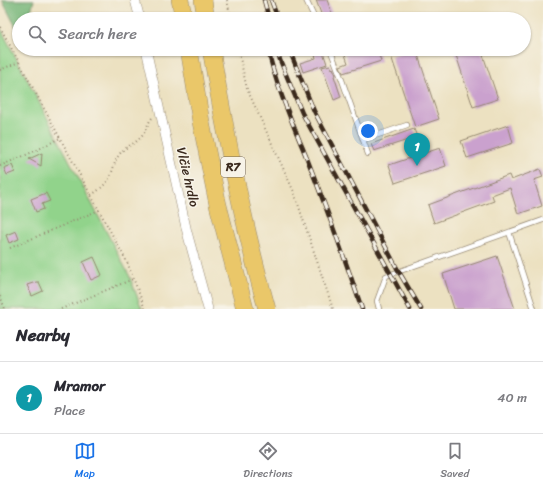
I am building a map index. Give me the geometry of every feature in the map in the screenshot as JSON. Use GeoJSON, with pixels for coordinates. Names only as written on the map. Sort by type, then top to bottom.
{"type":"FeatureCollection","features":[{"type":"Feature","properties":{"kind":"highway"},"geometry":{"type":"LineString","coordinates":[[180,0],[183,12]]}},
{"type":"Feature","properties":{"kind":"highway"},"geometry":{"type":"LineString","coordinates":[[203,0],[205,12]]}},
{"type":"Feature","properties":{"kind":"highway","name":"R7"},"geometry":{"type":"LineString","coordinates":[[190,56],[201,122],[218,205],[243,303]]}},
{"type":"Feature","properties":{"kind":"highway","name":"R7"},"geometry":{"type":"LineString","coordinates":[[212,56],[223,119],[240,201],[260,284],[267,306]]}},
{"type":"Feature","properties":{"kind":"street"},"geometry":{"type":"LineString","coordinates":[[136,0],[139,12]]}},
{"type":"Feature","properties":{"kind":"street","name":"Vlčie hrdlo"},"geometry":{"type":"LineString","coordinates":[[148,56],[201,285],[208,309]]}},
{"type":"Feature","properties":{"kind":"lane"},"geometry":{"type":"LineString","coordinates":[[306,0],[312,12]]}},
{"type":"Feature","properties":{"kind":"lane"},"geometry":{"type":"LineString","coordinates":[[333,56],[368,154]]}},
{"type":"Feature","properties":{"kind":"lane"},"geometry":{"type":"LineString","coordinates":[[363,140],[407,125]]}},
{"type":"Feature","properties":{"kind":"lane"},"geometry":{"type":"LineString","coordinates":[[379,309],[377,301],[386,276],[543,220]]}},
{"type":"Feature","properties":{"kind":"lane"},"geometry":{"type":"LineString","coordinates":[[509,232],[534,309]]}},
{"type":"Feature","properties":{"kind":"path"},"geometry":{"type":"LineString","coordinates":[[227,0],[230,12]]}},
{"type":"Feature","properties":{"kind":"path"},"geometry":{"type":"LineString","coordinates":[[0,27],[12,49]]}},
{"type":"Feature","properties":{"kind":"path"},"geometry":{"type":"LineString","coordinates":[[16,56],[127,262],[145,309]]}},
{"type":"Feature","properties":{"kind":"path"},"geometry":{"type":"LineString","coordinates":[[240,56],[247,89],[294,192],[333,309]]}},
{"type":"Feature","properties":{"kind":"path"},"geometry":{"type":"LineString","coordinates":[[0,70],[19,62]]}},
{"type":"Feature","properties":{"kind":"path"},"geometry":{"type":"LineString","coordinates":[[91,195],[102,188],[108,181],[119,154],[140,139],[146,131],[148,123],[152,117],[160,111]]}},
{"type":"Feature","properties":{"kind":"path"},"geometry":{"type":"LineString","coordinates":[[0,166],[35,151],[60,138]]}},
{"type":"Feature","properties":{"kind":"path"},"geometry":{"type":"LineString","coordinates":[[10,248],[98,210]]}},
{"type":"Feature","properties":{"kind":"path"},"geometry":{"type":"LineString","coordinates":[[61,309],[133,279]]}},
{"type":"Feature","properties":{"kind":"path"},"geometry":{"type":"LineString","coordinates":[[0,296],[5,309]]}},
{"type":"Feature","properties":{"kind":"green space"},"geometry":{"type":"Polygon","coordinates":[[[2,0],[34,0],[31,12],[12,12],[12,19],[2,0]]]}},
{"type":"Feature","properties":{"kind":"green space"},"geometry":{"type":"Polygon","coordinates":[[[0,27],[12,50],[12,56],[15,56],[129,275],[142,309],[0,309],[0,27]]]}},
{"type":"Feature","properties":{"kind":"building"},"geometry":{"type":"Polygon","coordinates":[[[316,0],[327,0],[331,12],[320,12],[316,0]]]}},
{"type":"Feature","properties":{"kind":"building"},"geometry":{"type":"Polygon","coordinates":[[[315,56],[324,56],[327,64],[303,72],[300,63],[316,58],[315,56]]]}},
{"type":"Feature","properties":{"kind":"building"},"geometry":{"type":"Polygon","coordinates":[[[346,56],[379,56],[381,61],[343,73],[340,66],[348,63],[346,56]]]}},
{"type":"Feature","properties":{"kind":"building"},"geometry":{"type":"Polygon","coordinates":[[[391,56],[418,56],[439,119],[415,127],[391,56]]]}},
{"type":"Feature","properties":{"kind":"building"},"geometry":{"type":"Polygon","coordinates":[[[456,56],[483,56],[498,99],[473,107],[456,56]]]}},
{"type":"Feature","properties":{"kind":"building"},"geometry":{"type":"Polygon","coordinates":[[[330,65],[336,75],[334,76],[341,97],[334,100],[322,67],[330,65]]]}},
{"type":"Feature","properties":{"kind":"building"},"geometry":{"type":"Polygon","coordinates":[[[508,125],[513,143],[467,158],[461,141],[508,125]]]}},
{"type":"Feature","properties":{"kind":"building"},"geometry":{"type":"Polygon","coordinates":[[[414,129],[417,137],[374,151],[371,144],[414,129]]]}},
{"type":"Feature","properties":{"kind":"building"},"geometry":{"type":"Polygon","coordinates":[[[440,148],[446,166],[395,183],[389,165],[440,148]]]}},
{"type":"Feature","properties":{"kind":"building"},"geometry":{"type":"Polygon","coordinates":[[[42,153],[41,166],[29,159],[42,153]]]}},
{"type":"Feature","properties":{"kind":"building"},"geometry":{"type":"Polygon","coordinates":[[[12,165],[15,172],[7,175],[4,168],[12,165]]]}},
{"type":"Feature","properties":{"kind":"building"},"geometry":{"type":"Polygon","coordinates":[[[540,169],[543,177],[534,180],[542,206],[518,214],[510,188],[492,195],[494,201],[434,223],[428,205],[509,175],[511,180],[540,169]]]}},
{"type":"Feature","properties":{"kind":"building"},"geometry":{"type":"Polygon","coordinates":[[[46,193],[50,201],[42,204],[44,209],[36,212],[31,199],[46,193]]]}},
{"type":"Feature","properties":{"kind":"building"},"geometry":{"type":"Polygon","coordinates":[[[16,231],[19,239],[9,243],[6,235],[16,231]]]}},
{"type":"Feature","properties":{"kind":"building"},"geometry":{"type":"Polygon","coordinates":[[[497,256],[515,309],[454,309],[443,274],[497,256]]]}},
{"type":"Feature","properties":{"kind":"building"},"geometry":{"type":"Polygon","coordinates":[[[94,257],[102,275],[91,280],[83,262],[94,257]]]}},
{"type":"Feature","properties":{"kind":"building"},"geometry":{"type":"Polygon","coordinates":[[[39,282],[43,291],[32,296],[27,285],[39,282]]]}},
{"type":"Feature","properties":{"kind":"railway"},"geometry":{"type":"LineString","coordinates":[[264,0],[267,12]]}},
{"type":"Feature","properties":{"kind":"railway"},"geometry":{"type":"LineString","coordinates":[[271,0],[275,12]]}},
{"type":"Feature","properties":{"kind":"railway"},"geometry":{"type":"LineString","coordinates":[[270,56],[280,91],[322,198],[362,309]]}},
{"type":"Feature","properties":{"kind":"railway"},"geometry":{"type":"LineString","coordinates":[[279,56],[302,113],[410,309]]}},
{"type":"Feature","properties":{"kind":"railway"},"geometry":{"type":"LineString","coordinates":[[292,56],[314,111],[399,272],[421,309]]}},
{"type":"Feature","properties":{"kind":"place","name":"Mramor"},"geometry":{"type":"Point","coordinates":[417,166]}}]}
